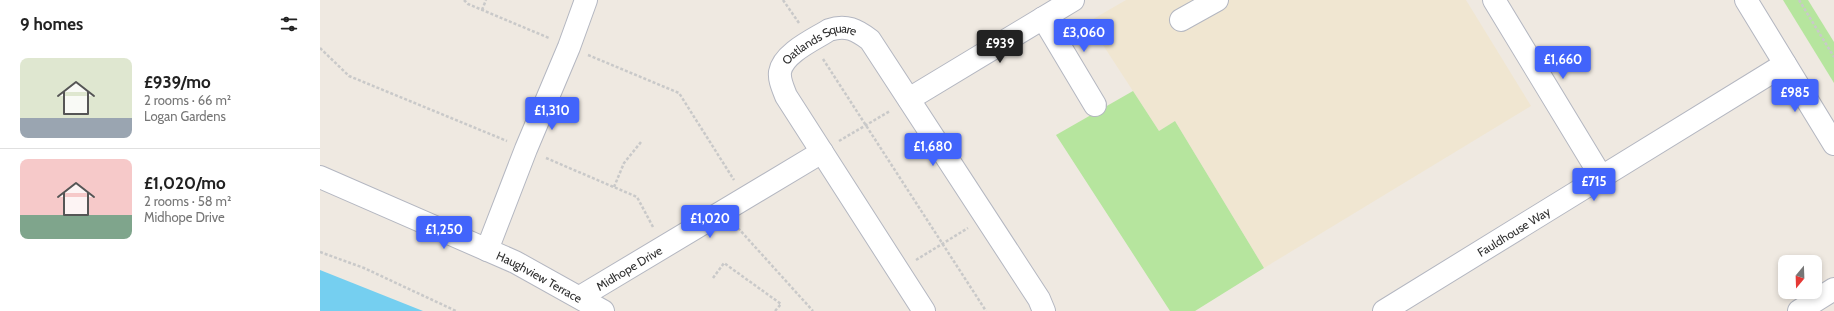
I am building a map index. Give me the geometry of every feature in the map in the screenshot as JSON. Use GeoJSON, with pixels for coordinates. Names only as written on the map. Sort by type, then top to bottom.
{"type":"FeatureCollection","features":[{"type":"Feature","properties":{"kind":"street"},"geometry":{"type":"LineString","coordinates":[[487,250],[586,0]]}},
{"type":"Feature","properties":{"kind":"street"},"geometry":{"type":"LineString","coordinates":[[910,99],[1073,0]]}},
{"type":"Feature","properties":{"kind":"street"},"geometry":{"type":"LineString","coordinates":[[1181,20],[1217,0]]}},
{"type":"Feature","properties":{"kind":"street"},"geometry":{"type":"LineString","coordinates":[[1494,0],[1602,178]]}},
{"type":"Feature","properties":{"kind":"street"},"geometry":{"type":"LineString","coordinates":[[1746,0],[1834,144]]}},
{"type":"Feature","properties":{"kind":"street"},"geometry":{"type":"LineString","coordinates":[[1043,18],[1095,105]]}},
{"type":"Feature","properties":{"kind":"street","name":"Oatlands Square"},"geometry":{"type":"LineString","coordinates":[[924,311],[786,96],[781,84],[780,71],[784,62],[791,54],[836,27],[848,27],[860,32],[870,40],[910,99],[1039,299],[1044,311]]}},
{"type":"Feature","properties":{"kind":"street","name":"Fauldhouse Way"},"geometry":{"type":"LineString","coordinates":[[1384,311],[1785,64]]}},
{"type":"Feature","properties":{"kind":"street","name":"Midhope Drive"},"geometry":{"type":"LineString","coordinates":[[580,297],[822,152]]}},
{"type":"Feature","properties":{"kind":"street","name":"Haughview Terrace"},"geometry":{"type":"LineString","coordinates":[[320,177],[515,262],[603,311]]}},
{"type":"Feature","properties":{"kind":"street"},"geometry":{"type":"LineString","coordinates":[[1798,311],[1834,289]]}},
{"type":"Feature","properties":{"kind":"path"},"geometry":{"type":"LineString","coordinates":[[464,0],[468,4],[679,93],[736,182]]}},
{"type":"Feature","properties":{"kind":"path"},"geometry":{"type":"LineString","coordinates":[[482,10],[486,0]]}},
{"type":"Feature","properties":{"kind":"path"},"geometry":{"type":"LineString","coordinates":[[783,0],[812,41],[986,311]]}},
{"type":"Feature","properties":{"kind":"path"},"geometry":{"type":"LineString","coordinates":[[1799,0],[1834,57]]}},
{"type":"Feature","properties":{"kind":"path"},"geometry":{"type":"LineString","coordinates":[[320,48],[349,76],[526,149],[637,197],[656,231]]}},
{"type":"Feature","properties":{"kind":"path"},"geometry":{"type":"LineString","coordinates":[[822,152],[910,99]]}},
{"type":"Feature","properties":{"kind":"path"},"geometry":{"type":"LineString","coordinates":[[614,187],[624,163],[641,142]]}},
{"type":"Feature","properties":{"kind":"path"},"geometry":{"type":"LineString","coordinates":[[722,212],[813,311]]}},
{"type":"Feature","properties":{"kind":"path"},"geometry":{"type":"LineString","coordinates":[[898,271],[985,217]]}},
{"type":"Feature","properties":{"kind":"path"},"geometry":{"type":"LineString","coordinates":[[320,252],[364,268],[456,311]]}},
{"type":"Feature","properties":{"kind":"path"},"geometry":{"type":"LineString","coordinates":[[713,278],[724,263],[781,304],[775,311]]}},
{"type":"Feature","properties":{"kind":"shaded area"},"geometry":{"type":"Polygon","coordinates":[[[1126,0],[1466,0],[1531,106],[1264,268],[1175,121],[1159,131],[1088,22],[1126,0]]]}},
{"type":"Feature","properties":{"kind":"green space"},"geometry":{"type":"Polygon","coordinates":[[[1783,0],[1808,0],[1834,42],[1834,83],[1783,0]]]}},
{"type":"Feature","properties":{"kind":"green space"},"geometry":{"type":"Polygon","coordinates":[[[1133,91],[1159,131],[1175,121],[1264,268],[1195,311],[1170,311],[1056,135],[1133,91]]]}},
{"type":"Feature","properties":{"kind":"water"},"geometry":{"type":"Polygon","coordinates":[[[320,270],[423,311],[320,311],[320,270]]]}}]}
